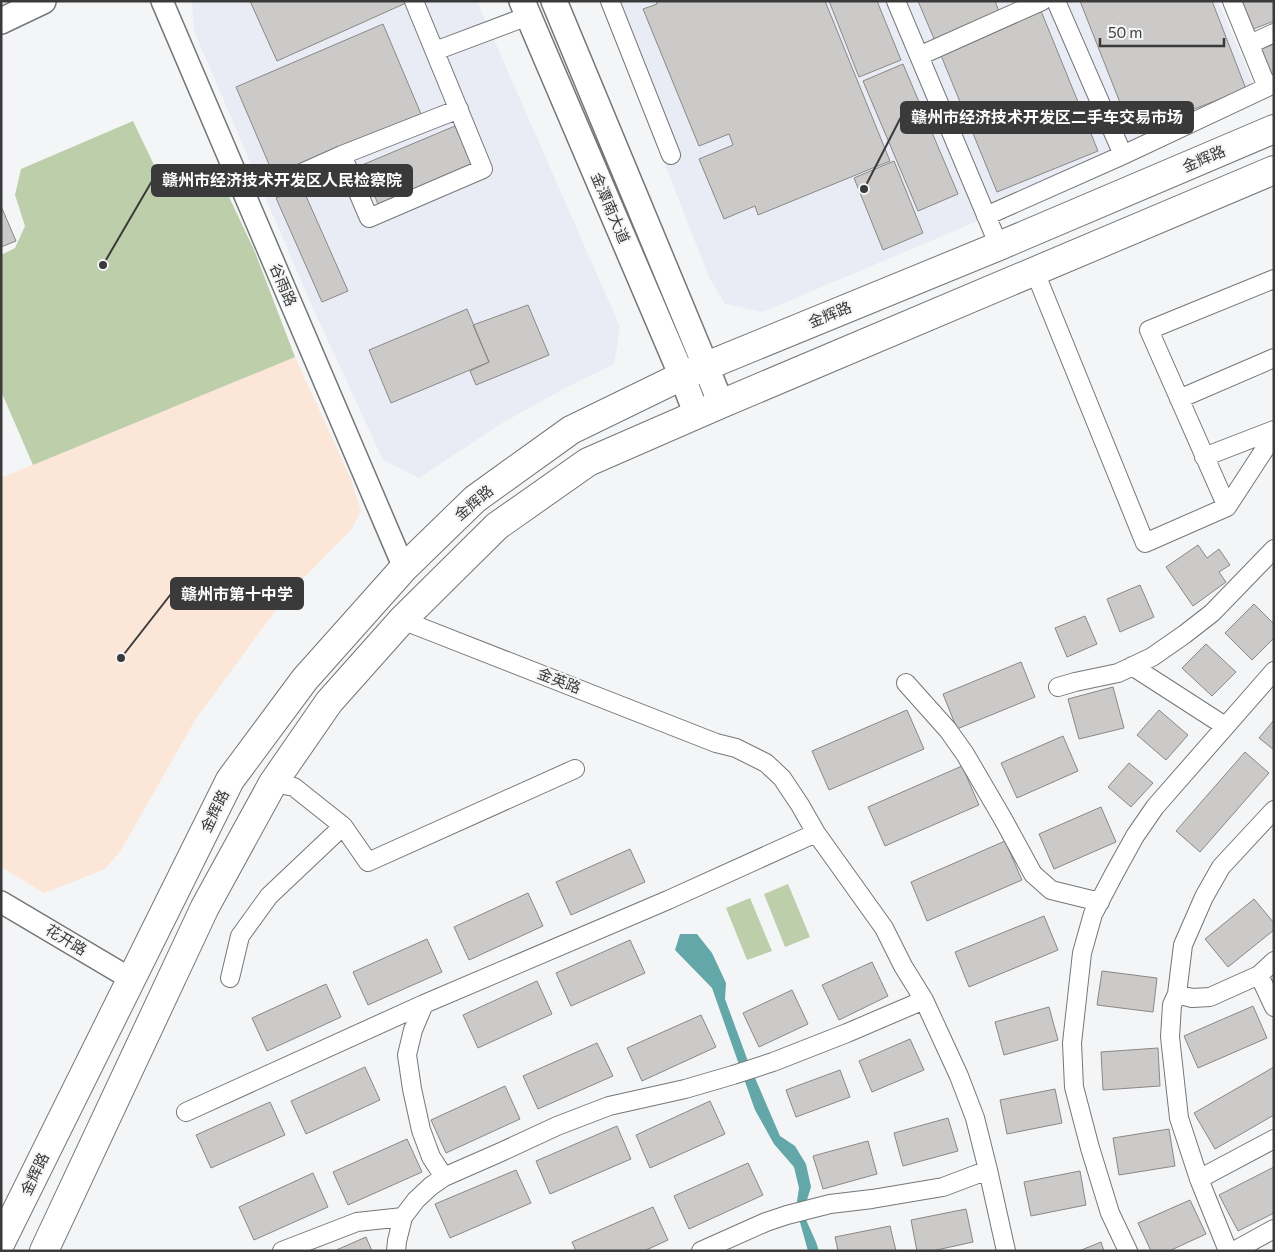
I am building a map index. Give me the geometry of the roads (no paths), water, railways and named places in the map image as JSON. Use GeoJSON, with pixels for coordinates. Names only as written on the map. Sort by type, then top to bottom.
{"type":"FeatureCollection","features":[{"type":"Feature","properties":{"kind":"main road"},"geometry":{"type":"LineString","coordinates":[[1,21],[43,1]]}},
{"type":"Feature","properties":{"kind":"main road","name":"金潭南大道"},"geometry":{"type":"LineString","coordinates":[[554,1],[709,410]]}},
{"type":"Feature","properties":{"kind":"main road","name":"金潭南大道"},"geometry":{"type":"LineString","coordinates":[[525,8],[694,371]]}},
{"type":"Feature","properties":{"kind":"main road","name":"金辉路"},"geometry":{"type":"LineString","coordinates":[[1,1242],[230,780],[305,680],[404,568],[475,499],[571,430],[694,371],[999,246],[1274,129]]}},
{"type":"Feature","properties":{"kind":"main road"},"geometry":{"type":"LineString","coordinates":[[44,1251],[206,907],[274,783],[330,702],[402,620],[497,526],[588,462],[1274,170]]}},
{"type":"Feature","properties":{"kind":"street","name":"谷雨路"},"geometry":{"type":"LineString","coordinates":[[162,1],[404,568]]}},
{"type":"Feature","properties":{"kind":"street"},"geometry":{"type":"LineString","coordinates":[[342,156],[369,218],[483,169],[414,1]]}},
{"type":"Feature","properties":{"kind":"street"},"geometry":{"type":"LineString","coordinates":[[896,1],[999,246]]}},
{"type":"Feature","properties":{"kind":"street"},"geometry":{"type":"LineString","coordinates":[[919,56],[1042,1]]}},
{"type":"Feature","properties":{"kind":"street"},"geometry":{"type":"LineString","coordinates":[[1056,1],[1122,155]]}},
{"type":"Feature","properties":{"kind":"street"},"geometry":{"type":"LineString","coordinates":[[986,216],[1270,86],[1232,1]]}},
{"type":"Feature","properties":{"kind":"street"},"geometry":{"type":"LineString","coordinates":[[613,2],[671,155]]}},
{"type":"Feature","properties":{"kind":"street"},"geometry":{"type":"LineString","coordinates":[[435,51],[525,8]]}},
{"type":"Feature","properties":{"kind":"street"},"geometry":{"type":"LineString","coordinates":[[1250,44],[1274,33]]}},
{"type":"Feature","properties":{"kind":"street"},"geometry":{"type":"LineString","coordinates":[[275,185],[459,108]]}},
{"type":"Feature","properties":{"kind":"street"},"geometry":{"type":"LineString","coordinates":[[1035,272],[1145,543],[1227,507],[1274,435]]}},
{"type":"Feature","properties":{"kind":"street"},"geometry":{"type":"LineString","coordinates":[[1227,507],[1149,330],[1274,279]]}},
{"type":"Feature","properties":{"kind":"street"},"geometry":{"type":"LineString","coordinates":[[1179,399],[1274,358]]}},
{"type":"Feature","properties":{"kind":"street"},"geometry":{"type":"LineString","coordinates":[[1204,457],[1274,430]]}},
{"type":"Feature","properties":{"kind":"street"},"geometry":{"type":"LineString","coordinates":[[1058,687],[1118,673],[1152,657],[1212,613],[1274,549]]}},
{"type":"Feature","properties":{"kind":"street","name":"金英路"},"geometry":{"type":"LineString","coordinates":[[402,620],[716,743],[736,748],[766,763],[782,778],[800,804],[816,833],[884,928],[903,966],[924,1000],[959,1076],[975,1118],[1006,1251]]}},
{"type":"Feature","properties":{"kind":"street"},"geometry":{"type":"LineString","coordinates":[[1132,666],[1225,726]]}},
{"type":"Feature","properties":{"kind":"street"},"geometry":{"type":"LineString","coordinates":[[1128,1251],[1110,1213],[1074,1087],[1072,1044],[1082,953],[1093,914],[1131,844],[1155,807],[1274,671]]}},
{"type":"Feature","properties":{"kind":"street"},"geometry":{"type":"LineString","coordinates":[[906,683],[948,730],[965,754],[1033,874],[1051,890],[1100,902]]}},
{"type":"Feature","properties":{"kind":"street"},"geometry":{"type":"LineString","coordinates":[[274,783],[294,787],[343,826],[368,862],[575,768]]}},
{"type":"Feature","properties":{"kind":"street"},"geometry":{"type":"LineString","coordinates":[[1228,1251],[1199,1179],[1179,1118],[1170,1037],[1172,1005],[1177,994],[1183,945],[1204,898],[1221,867],[1274,810]]}},
{"type":"Feature","properties":{"kind":"street"},"geometry":{"type":"LineString","coordinates":[[230,978],[240,936],[269,896],[343,826]]}},
{"type":"Feature","properties":{"kind":"street"},"geometry":{"type":"LineString","coordinates":[[186,1112],[424,1004],[668,900],[816,833]]}},
{"type":"Feature","properties":{"kind":"street","name":"花开路"},"geometry":{"type":"LineString","coordinates":[[1,902],[131,979]]}},
{"type":"Feature","properties":{"kind":"street"},"geometry":{"type":"LineString","coordinates":[[1177,994],[1192,998],[1210,997],[1259,975],[1274,961]]}},
{"type":"Feature","properties":{"kind":"street"},"geometry":{"type":"LineString","coordinates":[[1259,975],[1274,1007]]}},
{"type":"Feature","properties":{"kind":"street"},"geometry":{"type":"LineString","coordinates":[[396,1251],[403,1217],[416,1200],[444,1177],[557,1126],[609,1106],[685,1089],[773,1062],[924,1000]]}},
{"type":"Feature","properties":{"kind":"street"},"geometry":{"type":"LineString","coordinates":[[424,1004],[413,1030],[408,1055],[412,1089],[421,1130],[432,1157],[444,1177]]}},
{"type":"Feature","properties":{"kind":"street"},"geometry":{"type":"LineString","coordinates":[[1199,1179],[1274,1139]]}},
{"type":"Feature","properties":{"kind":"street"},"geometry":{"type":"LineString","coordinates":[[701,1251],[766,1222],[787,1215],[830,1204],[943,1187],[988,1170]]}},
{"type":"Feature","properties":{"kind":"street"},"geometry":{"type":"LineString","coordinates":[[282,1251],[357,1222],[403,1217]]}},
{"type":"Feature","properties":{"kind":"street"},"geometry":{"type":"LineString","coordinates":[[1234,1251],[1274,1229]]}},
{"type":"Feature","properties":{"kind":"water"},"geometry":{"type":"Polygon","coordinates":[[[680,934],[697,934],[712,953],[726,983],[725,999],[749,1064],[780,1136],[795,1146],[806,1164],[811,1187],[803,1213],[819,1251],[808,1251],[796,1208],[799,1188],[794,1167],[774,1144],[755,1110],[712,988],[675,950],[680,934]]]}},
{"type":"Feature","properties":{"kind":"place","name":"赣州市经济技术开发区二手车交易市场"},"geometry":{"type":"Point","coordinates":[864,189]}},
{"type":"Feature","properties":{"kind":"place","name":"赣州市经济技术开发区人民检察院"},"geometry":{"type":"Point","coordinates":[103,265]}},
{"type":"Feature","properties":{"kind":"place","name":"赣州市第十中学"},"geometry":{"type":"Point","coordinates":[121,658]}}]}
